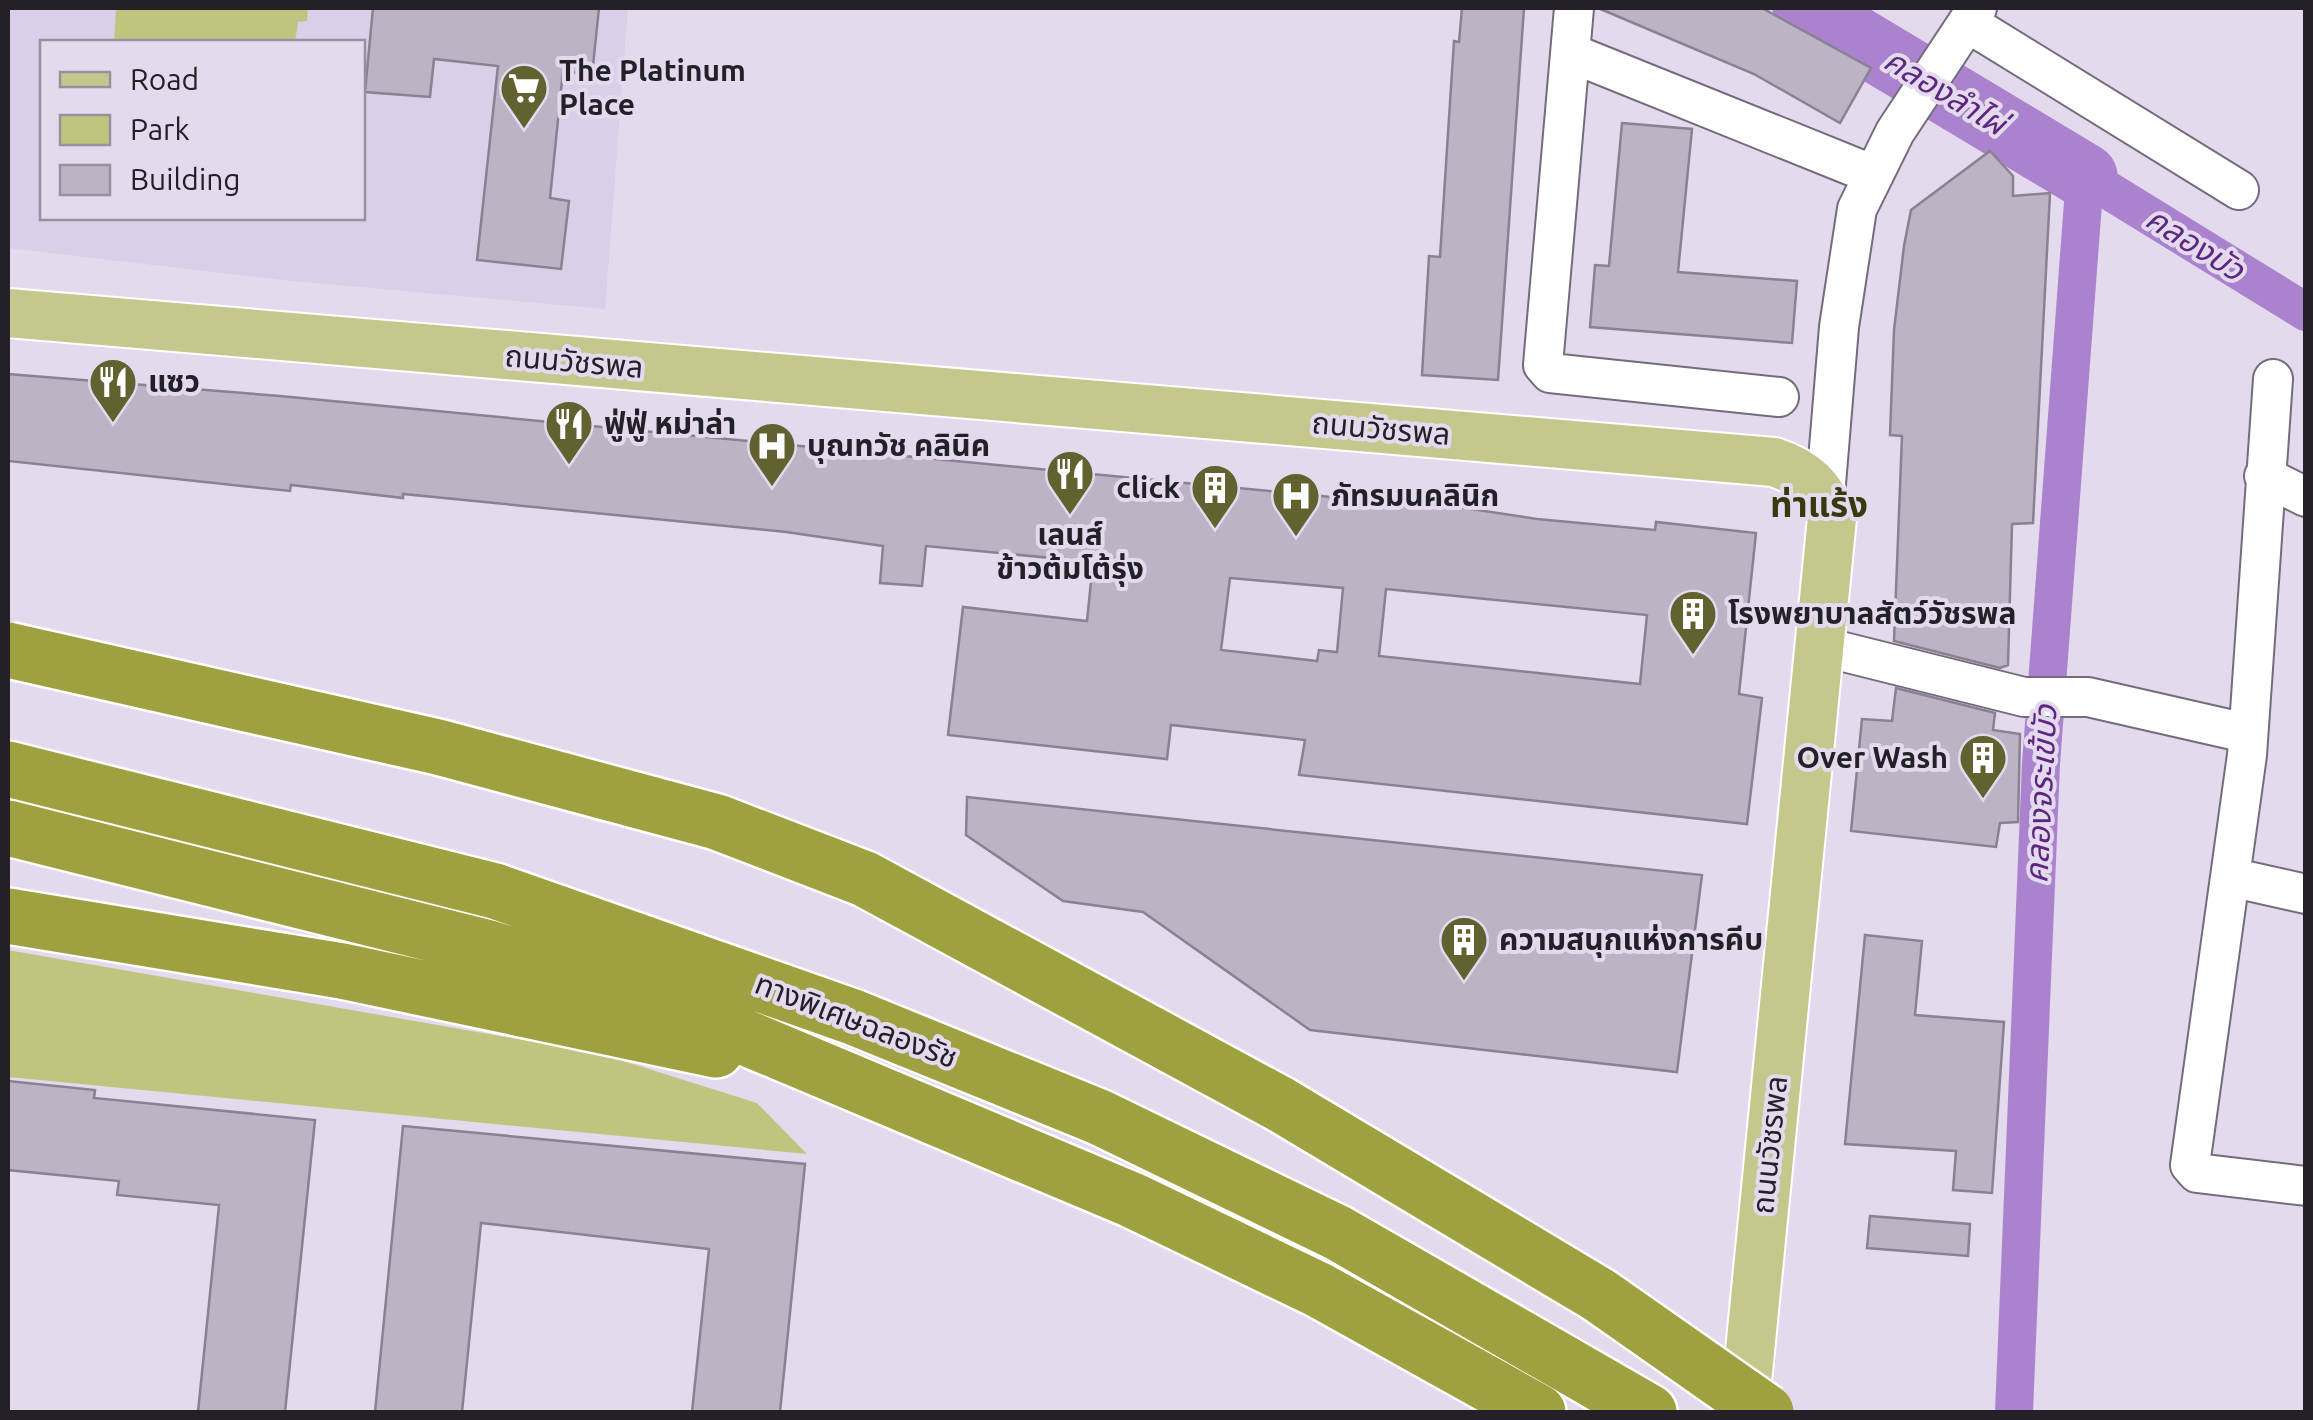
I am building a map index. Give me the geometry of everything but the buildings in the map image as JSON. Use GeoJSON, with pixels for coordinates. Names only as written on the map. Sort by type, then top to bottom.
{"type":"FeatureCollection","features":[{"type":"Feature","properties":{"kind":"highway"},"geometry":{"type":"LineString","coordinates":[[8,650],[457,752],[716,822],[864,879],[1280,1104],[1599,1295],[1766,1412]]}},
{"type":"Feature","properties":{"kind":"highway","name":"ทางพิเศษฉลองรัช"},"geometry":{"type":"LineString","coordinates":[[8,769],[495,892],[853,1017],[1099,1117],[1320,1224],[1649,1412]]}},
{"type":"Feature","properties":{"kind":"highway","name":"ทางพิเศษฉลองรัช"},"geometry":{"type":"LineString","coordinates":[[8,828],[489,948],[656,1000],[808,1061],[1200,1232],[1320,1290],[1538,1412]]}},
{"type":"Feature","properties":{"kind":"highway"},"geometry":{"type":"LineString","coordinates":[[8,916],[342,971],[686,1046],[808,1061]]}},
{"type":"Feature","properties":{"kind":"main road","name":"ถนนวัชรพล"},"geometry":{"type":"LineString","coordinates":[[8,313],[1774,462],[1792,468],[1825,496],[1832,518],[1744,1412]]}},
{"type":"Feature","properties":{"kind":"street"},"geometry":{"type":"LineString","coordinates":[[1574,8],[1542,365],[1550,374],[1779,397]]}},
{"type":"Feature","properties":{"kind":"street"},"geometry":{"type":"LineString","coordinates":[[1825,496],[1839,327],[1857,209],[1894,132],[1966,25],[2239,190]]}},
{"type":"Feature","properties":{"kind":"street"},"geometry":{"type":"LineString","coordinates":[[1571,54],[1768,129],[1810,152],[1874,174]]}},
{"type":"Feature","properties":{"kind":"street"},"geometry":{"type":"LineString","coordinates":[[2273,379],[2246,733],[2190,1164],[2198,1173],[2306,1186]]}},
{"type":"Feature","properties":{"kind":"street"},"geometry":{"type":"LineString","coordinates":[[2264,476],[2306,497]]}},
{"type":"Feature","properties":{"kind":"street"},"geometry":{"type":"LineString","coordinates":[[1820,646],[2024,698],[2088,698],[2246,733]]}},
{"type":"Feature","properties":{"kind":"street"},"geometry":{"type":"LineString","coordinates":[[2230,877],[2306,894]]}},
{"type":"Feature","properties":{"kind":"shaded area"},"geometry":{"type":"Polygon","coordinates":[[[8,8],[306,8],[307,21],[308,8],[628,8],[605,309],[282,280],[8,248],[8,8]]]}},
{"type":"Feature","properties":{"kind":"green space"},"geometry":{"type":"Polygon","coordinates":[[[116,8],[308,8],[307,21],[298,22],[295,40],[114,40],[116,8]]]}},
{"type":"Feature","properties":{"kind":"green space"},"geometry":{"type":"Polygon","coordinates":[[[8,950],[598,1053],[757,1103],[807,1154],[8,1077],[8,950]]]}},
{"type":"Feature","properties":{"kind":"waterway","name":"คลองลำไผ่"},"geometry":{"type":"LineString","coordinates":[[1805,8],[2085,176]]}},
{"type":"Feature","properties":{"kind":"waterway","name":"คลองจระเข้บัว"},"geometry":{"type":"LineString","coordinates":[[2014,1412],[2041,764],[2085,176],[2306,312]]}},
{"type":"Feature","properties":{"kind":"place","name":"The Platinum Place"},"geometry":{"type":"Point","coordinates":[524,130]}},
{"type":"Feature","properties":{"kind":"place","name":"แซว"},"geometry":{"type":"Point","coordinates":[113,424]}},
{"type":"Feature","properties":{"kind":"place","name":"ฟู่ฟู่ หม่าล่า"},"geometry":{"type":"Point","coordinates":[569,466]}},
{"type":"Feature","properties":{"kind":"place","name":"บุณทวัช คลินิค"},"geometry":{"type":"Point","coordinates":[772,488]}},
{"type":"Feature","properties":{"kind":"place","name":"เลนส์ ข้าวต้มโต้รุ่ง"},"geometry":{"type":"Point","coordinates":[1070,516]}},
{"type":"Feature","properties":{"kind":"place","name":"click"},"geometry":{"type":"Point","coordinates":[1215,530]}},
{"type":"Feature","properties":{"kind":"place","name":"ภัทรมนคลินิก"},"geometry":{"type":"Point","coordinates":[1296,538]}},
{"type":"Feature","properties":{"kind":"place","name":"โรงพยาบาลสัตว์วัชรพล"},"geometry":{"type":"Point","coordinates":[1693,656]}},
{"type":"Feature","properties":{"kind":"place","name":"Over Wash"},"geometry":{"type":"Point","coordinates":[1983,800]}},
{"type":"Feature","properties":{"kind":"place","name":"ความสนุกแห่งการคีบ"},"geometry":{"type":"Point","coordinates":[1464,982]}},
{"type":"Feature","properties":{"kind":"district","name":"ท่าแร้ง"},"geometry":{"type":"Point","coordinates":[1819,505]}},
{"type":"Feature","properties":{"kind":"water label","name":"คลองบัว"},"geometry":{"type":"Point","coordinates":[2195,244]}}]}
